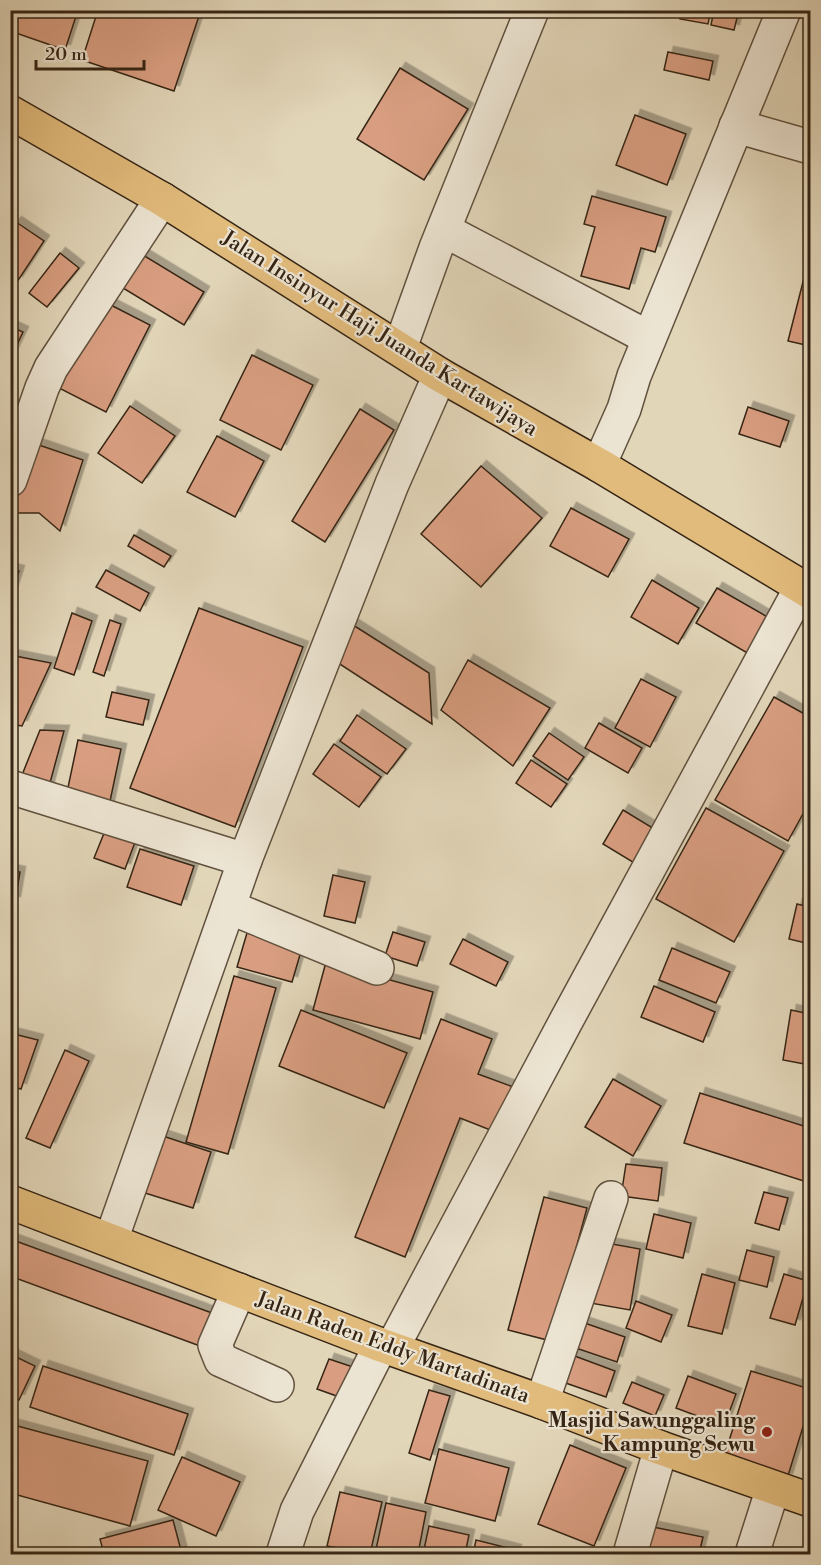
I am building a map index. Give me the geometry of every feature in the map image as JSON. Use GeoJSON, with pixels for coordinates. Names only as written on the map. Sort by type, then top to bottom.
{"type":"FeatureCollection","features":[{"type":"Feature","properties":{"kind":"main road","name":"Jalan Insinyur Haji Juanda Kartawijaya"},"geometry":{"type":"LineString","coordinates":[[10,112],[162,199],[440,375],[598,465],[806,589]]}},
{"type":"Feature","properties":{"kind":"main road","name":"Jalan Raden Eddy Martadinata"},"geometry":{"type":"LineString","coordinates":[[10,1202],[387,1346],[661,1448],[810,1500]]}},
{"type":"Feature","properties":{"kind":"street"},"geometry":{"type":"LineString","coordinates":[[400,348],[420,290],[532,10]]}},
{"type":"Feature","properties":{"kind":"street"},"geometry":{"type":"LineString","coordinates":[[598,465],[624,409],[633,376],[784,10]]}},
{"type":"Feature","properties":{"kind":"street"},"geometry":{"type":"LineString","coordinates":[[736,126],[810,147]]}},
{"type":"Feature","properties":{"kind":"street"},"geometry":{"type":"LineString","coordinates":[[10,480],[51,368],[162,199]]}},
{"type":"Feature","properties":{"kind":"street"},"geometry":{"type":"LineString","coordinates":[[440,239],[649,338]]}},
{"type":"Feature","properties":{"kind":"street"},"geometry":{"type":"LineString","coordinates":[[111,1240],[244,860],[392,484],[440,375]]}},
{"type":"Feature","properties":{"kind":"street"},"geometry":{"type":"LineString","coordinates":[[283,1554],[297,1511],[806,589]]}},
{"type":"Feature","properties":{"kind":"street"},"geometry":{"type":"LineString","coordinates":[[10,787],[244,860]]}},
{"type":"Feature","properties":{"kind":"street"},"geometry":{"type":"LineString","coordinates":[[229,907],[377,968]]}},
{"type":"Feature","properties":{"kind":"street"},"geometry":{"type":"LineString","coordinates":[[542,1402],[611,1198]]}},
{"type":"Feature","properties":{"kind":"street"},"geometry":{"type":"LineString","coordinates":[[239,1290],[214,1345],[221,1360],[277,1385]]}},
{"type":"Feature","properties":{"kind":"street"},"geometry":{"type":"LineString","coordinates":[[630,1554],[661,1448]]}},
{"type":"Feature","properties":{"kind":"street"},"geometry":{"type":"LineString","coordinates":[[752,1554],[773,1488]]}},
{"type":"Feature","properties":{"kind":"building"},"geometry":{"type":"Polygon","coordinates":[[[10,10],[78,10],[65,50],[10,31],[10,10]]]}},
{"type":"Feature","properties":{"kind":"building"},"geometry":{"type":"Polygon","coordinates":[[[98,10],[201,10],[174,91],[82,60],[98,10]]]}},
{"type":"Feature","properties":{"kind":"building"},"geometry":{"type":"Polygon","coordinates":[[[682,10],[711,10],[708,24],[680,19],[682,10]]]}},
{"type":"Feature","properties":{"kind":"building"},"geometry":{"type":"Polygon","coordinates":[[[714,10],[739,10],[734,30],[711,25],[714,10]]]}},
{"type":"Feature","properties":{"kind":"building"},"geometry":{"type":"Polygon","coordinates":[[[668,52],[713,61],[709,80],[664,70],[668,52]]]}},
{"type":"Feature","properties":{"kind":"building"},"geometry":{"type":"Polygon","coordinates":[[[400,68],[468,109],[424,180],[357,139],[400,68]]]}},
{"type":"Feature","properties":{"kind":"building"},"geometry":{"type":"Polygon","coordinates":[[[635,115],[686,134],[667,185],[616,165],[635,115]]]}},
{"type":"Feature","properties":{"kind":"building"},"geometry":{"type":"Polygon","coordinates":[[[592,196],[666,217],[655,252],[641,248],[629,289],[581,276],[595,227],[584,224],[592,196]]]}},
{"type":"Feature","properties":{"kind":"building"},"geometry":{"type":"Polygon","coordinates":[[[16,222],[44,241],[17,282],[10,278],[10,229],[16,222]]]}},
{"type":"Feature","properties":{"kind":"building"},"geometry":{"type":"Polygon","coordinates":[[[138,252],[204,292],[184,325],[118,285],[138,252]]]}},
{"type":"Feature","properties":{"kind":"building"},"geometry":{"type":"Polygon","coordinates":[[[60,253],[79,268],[47,307],[29,293],[60,253]]]}},
{"type":"Feature","properties":{"kind":"building"},"geometry":{"type":"Polygon","coordinates":[[[808,262],[810,263],[810,346],[788,341],[808,262]]]}},
{"type":"Feature","properties":{"kind":"building"},"geometry":{"type":"Polygon","coordinates":[[[101,300],[150,325],[106,412],[57,387],[101,300]]]}},
{"type":"Feature","properties":{"kind":"building"},"geometry":{"type":"Polygon","coordinates":[[[10,326],[23,332],[10,359],[10,326]]]}},
{"type":"Feature","properties":{"kind":"building"},"geometry":{"type":"Polygon","coordinates":[[[252,355],[313,385],[281,450],[220,420],[252,355]]]}},
{"type":"Feature","properties":{"kind":"building"},"geometry":{"type":"Polygon","coordinates":[[[130,406],[175,436],[142,483],[98,453],[130,406]]]}},
{"type":"Feature","properties":{"kind":"building"},"geometry":{"type":"Polygon","coordinates":[[[748,407],[789,421],[780,447],[739,434],[748,407]]]}},
{"type":"Feature","properties":{"kind":"building"},"geometry":{"type":"Polygon","coordinates":[[[360,409],[394,430],[325,542],[292,521],[360,409]]]}},
{"type":"Feature","properties":{"kind":"building"},"geometry":{"type":"Polygon","coordinates":[[[217,436],[264,461],[235,517],[187,492],[217,436]]]}},
{"type":"Feature","properties":{"kind":"building"},"geometry":{"type":"Polygon","coordinates":[[[30,442],[83,460],[60,531],[39,513],[10,513],[10,501],[30,442]]]}},
{"type":"Feature","properties":{"kind":"building"},"geometry":{"type":"Polygon","coordinates":[[[481,466],[542,518],[481,587],[421,534],[481,466]]]}},
{"type":"Feature","properties":{"kind":"building"},"geometry":{"type":"Polygon","coordinates":[[[571,508],[629,539],[608,577],[550,546],[571,508]]]}},
{"type":"Feature","properties":{"kind":"building"},"geometry":{"type":"Polygon","coordinates":[[[134,535],[171,556],[164,567],[128,546],[134,535]]]}},
{"type":"Feature","properties":{"kind":"building"},"geometry":{"type":"Polygon","coordinates":[[[10,569],[19,571],[10,599],[10,569]]]}},
{"type":"Feature","properties":{"kind":"building"},"geometry":{"type":"Polygon","coordinates":[[[106,570],[149,593],[140,611],[96,587],[106,570]]]}},
{"type":"Feature","properties":{"kind":"building"},"geometry":{"type":"Polygon","coordinates":[[[652,580],[699,608],[678,644],[631,617],[652,580]]]}},
{"type":"Feature","properties":{"kind":"building"},"geometry":{"type":"Polygon","coordinates":[[[717,588],[771,619],[749,654],[696,623],[717,588]]]}},
{"type":"Feature","properties":{"kind":"building"},"geometry":{"type":"Polygon","coordinates":[[[199,608],[303,647],[235,827],[130,788],[199,608]]]}},
{"type":"Feature","properties":{"kind":"building"},"geometry":{"type":"Polygon","coordinates":[[[72,613],[92,621],[74,675],[54,668],[72,613]]]}},
{"type":"Feature","properties":{"kind":"building"},"geometry":{"type":"Polygon","coordinates":[[[110,620],[121,624],[104,676],[93,672],[110,620]]]}},
{"type":"Feature","properties":{"kind":"building"},"geometry":{"type":"Polygon","coordinates":[[[353,625],[429,673],[432,724],[332,659],[353,625]]]}},
{"type":"Feature","properties":{"kind":"building"},"geometry":{"type":"Polygon","coordinates":[[[10,655],[51,663],[22,726],[10,724],[10,655]]]}},
{"type":"Feature","properties":{"kind":"building"},"geometry":{"type":"Polygon","coordinates":[[[468,660],[550,708],[513,766],[441,710],[468,660]]]}},
{"type":"Feature","properties":{"kind":"building"},"geometry":{"type":"Polygon","coordinates":[[[641,679],[676,697],[650,747],[615,728],[641,679]]]}},
{"type":"Feature","properties":{"kind":"building"},"geometry":{"type":"Polygon","coordinates":[[[112,692],[149,700],[143,725],[106,717],[112,692]]]}},
{"type":"Feature","properties":{"kind":"building"},"geometry":{"type":"Polygon","coordinates":[[[774,697],[810,717],[810,801],[788,841],[715,800],[774,697]]]}},
{"type":"Feature","properties":{"kind":"building"},"geometry":{"type":"Polygon","coordinates":[[[357,715],[406,749],[387,774],[340,741],[357,715]]]}},
{"type":"Feature","properties":{"kind":"building"},"geometry":{"type":"Polygon","coordinates":[[[599,723],[642,748],[628,773],[585,748],[599,723]]]}},
{"type":"Feature","properties":{"kind":"building"},"geometry":{"type":"Polygon","coordinates":[[[40,730],[64,731],[47,794],[18,785],[40,730]]]}},
{"type":"Feature","properties":{"kind":"building"},"geometry":{"type":"Polygon","coordinates":[[[549,733],[584,757],[568,780],[533,756],[549,733]]]}},
{"type":"Feature","properties":{"kind":"building"},"geometry":{"type":"Polygon","coordinates":[[[78,740],[121,749],[109,806],[66,797],[78,740]]]}},
{"type":"Feature","properties":{"kind":"building"},"geometry":{"type":"Polygon","coordinates":[[[334,744],[381,777],[359,807],[313,774],[334,744]]]}},
{"type":"Feature","properties":{"kind":"building"},"geometry":{"type":"Polygon","coordinates":[[[531,760],[567,784],[551,807],[516,783],[531,760]]]}},
{"type":"Feature","properties":{"kind":"building"},"geometry":{"type":"Polygon","coordinates":[[[706,808],[784,851],[734,942],[656,899],[706,808]]]}},
{"type":"Feature","properties":{"kind":"building"},"geometry":{"type":"Polygon","coordinates":[[[623,810],[656,830],[636,864],[603,844],[623,810]]]}},
{"type":"Feature","properties":{"kind":"building"},"geometry":{"type":"Polygon","coordinates":[[[107,826],[137,837],[125,869],[94,858],[107,826]]]}},
{"type":"Feature","properties":{"kind":"building"},"geometry":{"type":"Polygon","coordinates":[[[140,849],[194,866],[181,905],[127,887],[140,849]]]}},
{"type":"Feature","properties":{"kind":"building"},"geometry":{"type":"Polygon","coordinates":[[[10,870],[20,872],[15,902],[10,901],[10,870]]]}},
{"type":"Feature","properties":{"kind":"building"},"geometry":{"type":"Polygon","coordinates":[[[333,875],[365,882],[355,923],[324,916],[333,875]]]}},
{"type":"Feature","properties":{"kind":"building"},"geometry":{"type":"Polygon","coordinates":[[[797,904],[810,907],[810,944],[789,939],[797,904]]]}},
{"type":"Feature","properties":{"kind":"building"},"geometry":{"type":"Polygon","coordinates":[[[393,932],[425,942],[417,966],[385,956],[393,932]]]}},
{"type":"Feature","properties":{"kind":"building"},"geometry":{"type":"Polygon","coordinates":[[[247,933],[302,948],[292,982],[237,967],[247,933]]]}},
{"type":"Feature","properties":{"kind":"building"},"geometry":{"type":"Polygon","coordinates":[[[463,939],[508,962],[496,986],[450,964],[463,939]]]}},
{"type":"Feature","properties":{"kind":"building"},"geometry":{"type":"Polygon","coordinates":[[[672,948],[730,972],[716,1003],[659,980],[672,948]]]}},
{"type":"Feature","properties":{"kind":"building"},"geometry":{"type":"Polygon","coordinates":[[[326,962],[433,992],[420,1039],[313,1010],[326,962]]]}},
{"type":"Feature","properties":{"kind":"building"},"geometry":{"type":"Polygon","coordinates":[[[234,976],[276,988],[228,1154],[186,1142],[234,976]]]}},
{"type":"Feature","properties":{"kind":"building"},"geometry":{"type":"Polygon","coordinates":[[[654,986],[715,1012],[703,1042],[641,1017],[654,986]]]}},
{"type":"Feature","properties":{"kind":"building"},"geometry":{"type":"Polygon","coordinates":[[[301,1010],[407,1053],[384,1108],[279,1066],[301,1010]]]}},
{"type":"Feature","properties":{"kind":"building"},"geometry":{"type":"Polygon","coordinates":[[[791,1010],[810,1014],[810,1065],[783,1060],[791,1010]]]}},
{"type":"Feature","properties":{"kind":"building"},"geometry":{"type":"Polygon","coordinates":[[[441,1019],[492,1039],[478,1074],[516,1088],[498,1133],[460,1118],[405,1257],[355,1237],[441,1019]]]}},
{"type":"Feature","properties":{"kind":"building"},"geometry":{"type":"Polygon","coordinates":[[[10,1033],[38,1040],[21,1089],[10,1086],[10,1033]]]}},
{"type":"Feature","properties":{"kind":"building"},"geometry":{"type":"Polygon","coordinates":[[[65,1050],[89,1061],[50,1148],[26,1138],[65,1050]]]}},
{"type":"Feature","properties":{"kind":"building"},"geometry":{"type":"Polygon","coordinates":[[[613,1079],[661,1106],[633,1156],[585,1127],[613,1079]]]}},
{"type":"Feature","properties":{"kind":"building"},"geometry":{"type":"Polygon","coordinates":[[[700,1093],[810,1128],[810,1183],[684,1143],[700,1093]]]}},
{"type":"Feature","properties":{"kind":"building"},"geometry":{"type":"Polygon","coordinates":[[[163,1136],[211,1152],[193,1208],[145,1193],[163,1136]]]}},
{"type":"Feature","properties":{"kind":"building"},"geometry":{"type":"Polygon","coordinates":[[[626,1164],[662,1168],[658,1201],[621,1196],[626,1164]]]}},
{"type":"Feature","properties":{"kind":"building"},"geometry":{"type":"Polygon","coordinates":[[[764,1192],[788,1198],[779,1230],[755,1223],[764,1192]]]}},
{"type":"Feature","properties":{"kind":"building"},"geometry":{"type":"Polygon","coordinates":[[[544,1197],[587,1208],[551,1341],[508,1330],[544,1197]]]}},
{"type":"Feature","properties":{"kind":"building"},"geometry":{"type":"Polygon","coordinates":[[[654,1214],[691,1223],[683,1258],[646,1249],[654,1214]]]}},
{"type":"Feature","properties":{"kind":"building"},"geometry":{"type":"Polygon","coordinates":[[[13,1240],[212,1313],[200,1346],[10,1276],[13,1240]]]}},
{"type":"Feature","properties":{"kind":"building"},"geometry":{"type":"Polygon","coordinates":[[[601,1242],[640,1249],[630,1310],[590,1303],[601,1242]]]}},
{"type":"Feature","properties":{"kind":"building"},"geometry":{"type":"Polygon","coordinates":[[[747,1250],[774,1257],[767,1287],[739,1280],[747,1250]]]}},
{"type":"Feature","properties":{"kind":"building"},"geometry":{"type":"Polygon","coordinates":[[[702,1274],[735,1283],[722,1334],[688,1326],[702,1274]]]}},
{"type":"Feature","properties":{"kind":"building"},"geometry":{"type":"Polygon","coordinates":[[[784,1274],[808,1281],[795,1325],[770,1318],[784,1274]]]}},
{"type":"Feature","properties":{"kind":"building"},"geometry":{"type":"Polygon","coordinates":[[[636,1301],[672,1315],[661,1342],[626,1328],[636,1301]]]}},
{"type":"Feature","properties":{"kind":"building"},"geometry":{"type":"Polygon","coordinates":[[[576,1320],[625,1337],[617,1362],[567,1345],[576,1320]]]}},
{"type":"Feature","properties":{"kind":"building"},"geometry":{"type":"Polygon","coordinates":[[[564,1352],[615,1371],[606,1397],[554,1379],[564,1352]]]}},
{"type":"Feature","properties":{"kind":"building"},"geometry":{"type":"Polygon","coordinates":[[[10,1354],[35,1366],[19,1400],[10,1396],[10,1354]]]}},
{"type":"Feature","properties":{"kind":"building"},"geometry":{"type":"Polygon","coordinates":[[[329,1359],[356,1368],[345,1399],[317,1389],[329,1359]]]}},
{"type":"Feature","properties":{"kind":"building"},"geometry":{"type":"Polygon","coordinates":[[[43,1366],[188,1414],[174,1455],[30,1407],[43,1366]]]}},
{"type":"Feature","properties":{"kind":"building","name":"Masjid Sawunggaling Kampung Sewu"},"geometry":{"type":"Polygon","coordinates":[[[751,1371],[810,1389],[810,1404],[787,1479],[723,1460],[751,1371]]]}},
{"type":"Feature","properties":{"kind":"building"},"geometry":{"type":"Polygon","coordinates":[[[688,1376],[736,1394],[724,1426],[676,1408],[688,1376]]]}},
{"type":"Feature","properties":{"kind":"building"},"geometry":{"type":"Polygon","coordinates":[[[632,1382],[664,1395],[655,1416],[623,1403],[632,1382]]]}},
{"type":"Feature","properties":{"kind":"building"},"geometry":{"type":"Polygon","coordinates":[[[429,1390],[450,1396],[430,1460],[409,1453],[429,1390]]]}},
{"type":"Feature","properties":{"kind":"building"},"geometry":{"type":"Polygon","coordinates":[[[10,1424],[148,1461],[130,1526],[10,1493],[10,1424]]]}},
{"type":"Feature","properties":{"kind":"building"},"geometry":{"type":"Polygon","coordinates":[[[570,1445],[626,1468],[594,1546],[538,1524],[570,1445]]]}},
{"type":"Feature","properties":{"kind":"building"},"geometry":{"type":"Polygon","coordinates":[[[439,1449],[509,1468],[495,1521],[425,1503],[439,1449]]]}},
{"type":"Feature","properties":{"kind":"building"},"geometry":{"type":"Polygon","coordinates":[[[182,1457],[240,1482],[216,1536],[158,1510],[182,1457]]]}},
{"type":"Feature","properties":{"kind":"building"},"geometry":{"type":"Polygon","coordinates":[[[340,1492],[382,1502],[370,1554],[327,1546],[340,1492]]]}},
{"type":"Feature","properties":{"kind":"building"},"geometry":{"type":"Polygon","coordinates":[[[386,1503],[426,1512],[418,1554],[375,1554],[386,1503]]]}},
{"type":"Feature","properties":{"kind":"building"},"geometry":{"type":"Polygon","coordinates":[[[173,1520],[182,1554],[104,1554],[100,1539],[173,1520]]]}},
{"type":"Feature","properties":{"kind":"building"},"geometry":{"type":"Polygon","coordinates":[[[429,1526],[469,1535],[465,1554],[423,1554],[429,1526]]]}},
{"type":"Feature","properties":{"kind":"building"},"geometry":{"type":"Polygon","coordinates":[[[648,1526],[703,1537],[699,1554],[642,1554],[648,1526]]]}},
{"type":"Feature","properties":{"kind":"building"},"geometry":{"type":"Polygon","coordinates":[[[476,1540],[516,1550],[515,1554],[473,1554],[476,1540]]]}},
{"type":"Feature","properties":{"kind":"place","name":"Masjid Sawunggaling Kampung Sewu"},"geometry":{"type":"Point","coordinates":[767,1432]}}]}
